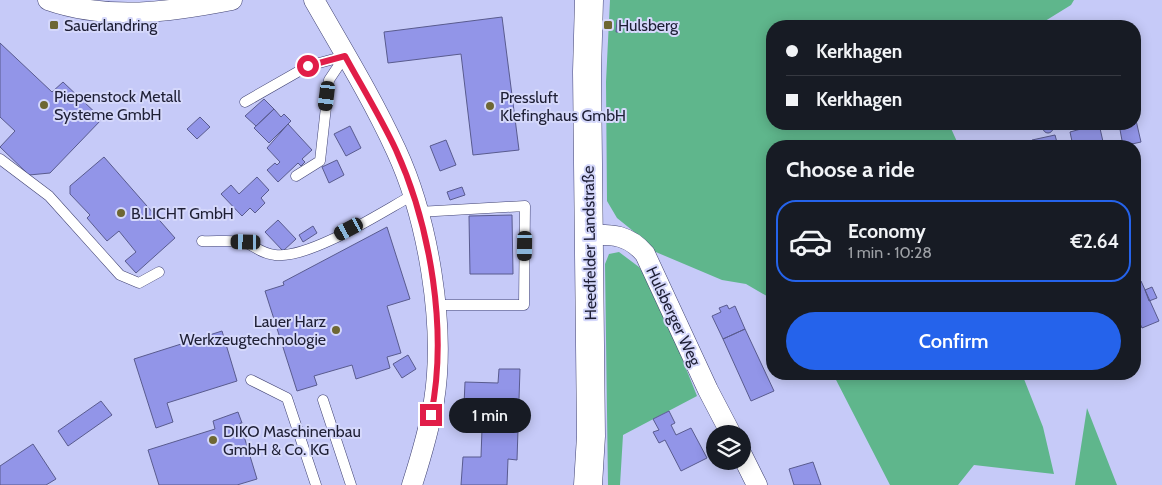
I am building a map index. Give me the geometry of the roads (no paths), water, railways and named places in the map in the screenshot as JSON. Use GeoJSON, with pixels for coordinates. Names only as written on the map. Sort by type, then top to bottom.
{"type":"FeatureCollection","features":[{"type":"Feature","properties":{"kind":"main road","name":"Heedfelder Landstraße"},"geometry":{"type":"LineString","coordinates":[[588,485],[591,436],[587,72],[589,0]]}},
{"type":"Feature","properties":{"kind":"street"},"geometry":{"type":"LineString","coordinates":[[48,0],[108,13],[154,12],[232,0]]}},
{"type":"Feature","properties":{"kind":"street"},"geometry":{"type":"LineString","coordinates":[[314,0],[396,150],[415,203],[426,244],[434,305],[437,353],[434,400],[425,446],[412,485]]}},
{"type":"Feature","properties":{"kind":"street","name":"Hulsberger Weg"},"geometry":{"type":"LineString","coordinates":[[589,235],[617,234],[632,241],[645,254],[726,425]]}},
{"type":"Feature","properties":{"kind":"street"},"geometry":{"type":"LineString","coordinates":[[750,470],[758,485]]}},
{"type":"Feature","properties":{"kind":"lane"},"geometry":{"type":"LineString","coordinates":[[245,102],[308,66],[345,56]]}},
{"type":"Feature","properties":{"kind":"lane"},"geometry":{"type":"LineString","coordinates":[[296,176],[320,161],[329,80],[345,56]]}},
{"type":"Feature","properties":{"kind":"lane"},"geometry":{"type":"LineString","coordinates":[[0,159],[49,196],[120,275],[139,283],[159,272]]}},
{"type":"Feature","properties":{"kind":"lane"},"geometry":{"type":"LineString","coordinates":[[202,241],[246,242],[258,251],[274,255],[293,255],[318,246],[415,203],[525,206],[524,305],[434,305]]}},
{"type":"Feature","properties":{"kind":"lane"},"geometry":{"type":"LineString","coordinates":[[251,380],[287,398],[316,485]]}},
{"type":"Feature","properties":{"kind":"lane"},"geometry":{"type":"LineString","coordinates":[[323,400],[351,485]]}},
{"type":"Feature","properties":{"kind":"place","name":"Sauerlandring"},"geometry":{"type":"Point","coordinates":[54,25]}},
{"type":"Feature","properties":{"kind":"place","name":"Hulsberg"},"geometry":{"type":"Point","coordinates":[608,25]}},
{"type":"Feature","properties":{"kind":"place","name":"Piepenstock Metall Systeme GmbH"},"geometry":{"type":"Point","coordinates":[44,105]}},
{"type":"Feature","properties":{"kind":"place","name":"Pressluft Klefinghaus GmbH"},"geometry":{"type":"Point","coordinates":[490,106]}},
{"type":"Feature","properties":{"kind":"place","name":"B.LICHT GmbH"},"geometry":{"type":"Point","coordinates":[121,213]}},
{"type":"Feature","properties":{"kind":"place","name":"Lauer Harz Werkzeugtechnologie"},"geometry":{"type":"Point","coordinates":[336,330]}},
{"type":"Feature","properties":{"kind":"place","name":"DIKO Maschinenbau GmbH & Co. KG"},"geometry":{"type":"Point","coordinates":[213,440]}}]}
